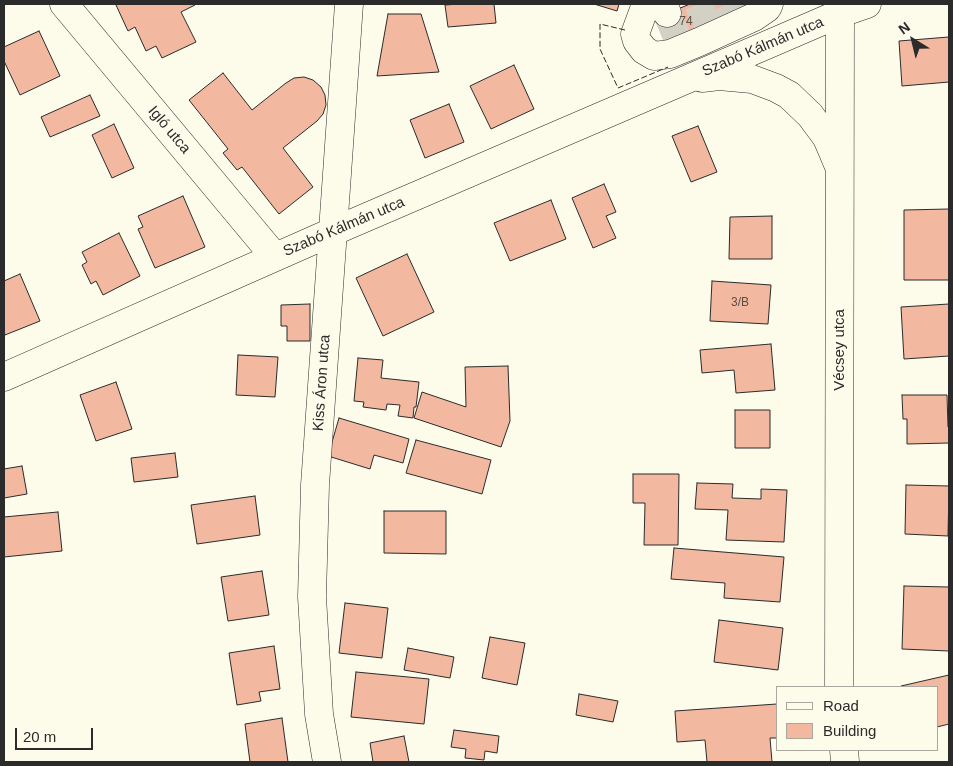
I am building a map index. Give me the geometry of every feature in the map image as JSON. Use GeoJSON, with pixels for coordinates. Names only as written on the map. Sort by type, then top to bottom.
{"type":"FeatureCollection","features":[{"type":"Feature","properties":{"kind":"street","name":"Igló utca"},"geometry":{"type":"LineString","coordinates":[[64,4],[275,257]]}},
{"type":"Feature","properties":{"kind":"street","name":"Kiss Áron utca"},"geometry":{"type":"LineString","coordinates":[[327,762],[319,714],[312,597],[315,484],[349,4]]}},
{"type":"Feature","properties":{"kind":"street"},"geometry":{"type":"LineString","coordinates":[[667,21],[722,25],[754,16],[767,8],[769,4]]}},
{"type":"Feature","properties":{"kind":"street","name":"Szabó Kálmán utca"},"geometry":{"type":"LineString","coordinates":[[4,377],[332,232],[685,80],[840,8],[867,4]]}},
{"type":"Feature","properties":{"kind":"street","name":"Vécsey utca"},"geometry":{"type":"LineString","coordinates":[[839,686],[840,8]]}},
{"type":"Feature","properties":{"kind":"street","name":"Szabó Kálmán utca"},"geometry":{"type":"LineString","coordinates":[[685,80],[720,76],[752,79],[789,95],[810,115],[827,138],[840,168]]}},
{"type":"Feature","properties":{"kind":"building"},"geometry":{"type":"Polygon","coordinates":[[[195,4],[181,12],[196,42],[162,58],[156,46],[146,51],[135,27],[128,31],[116,5],[195,4]]]}},
{"type":"Feature","properties":{"kind":"building"},"geometry":{"type":"Polygon","coordinates":[[[494,4],[496,23],[448,27],[445,5],[494,4]]]}},
{"type":"Feature","properties":{"kind":"building"},"geometry":{"type":"Polygon","coordinates":[[[594,4],[619,4],[617,11],[594,4]]]}},
{"type":"Feature","properties":{"kind":"building"},"geometry":{"type":"Polygon","coordinates":[[[690,4],[757,4],[666,42],[656,18],[690,4]]]}},
{"type":"Feature","properties":{"kind":"building"},"geometry":{"type":"Polygon","coordinates":[[[388,14],[421,14],[439,72],[377,76],[388,14]]]}},
{"type":"Feature","properties":{"kind":"building"},"geometry":{"type":"Polygon","coordinates":[[[39,31],[60,76],[20,95],[4,61],[4,47],[39,31]]]}},
{"type":"Feature","properties":{"kind":"building"},"geometry":{"type":"Polygon","coordinates":[[[949,37],[949,82],[902,86],[899,41],[949,37]]]}},
{"type":"Feature","properties":{"kind":"building"},"geometry":{"type":"Polygon","coordinates":[[[514,65],[534,109],[491,129],[470,86],[514,65]]]}},
{"type":"Feature","properties":{"kind":"building"},"geometry":{"type":"Polygon","coordinates":[[[223,73],[252,110],[294,78],[304,77],[313,80],[321,87],[325,95],[326,105],[323,114],[283,148],[313,187],[279,214],[242,167],[237,170],[223,153],[228,149],[189,100],[223,73]]]}},
{"type":"Feature","properties":{"kind":"building"},"geometry":{"type":"Polygon","coordinates":[[[90,95],[100,116],[50,137],[41,117],[90,95]]]}},
{"type":"Feature","properties":{"kind":"building"},"geometry":{"type":"Polygon","coordinates":[[[449,104],[464,142],[425,158],[410,120],[449,104]]]}},
{"type":"Feature","properties":{"kind":"building"},"geometry":{"type":"Polygon","coordinates":[[[114,124],[134,168],[112,178],[92,135],[114,124]]]}},
{"type":"Feature","properties":{"kind":"building"},"geometry":{"type":"Polygon","coordinates":[[[698,126],[717,172],[691,182],[672,136],[698,126]]]}},
{"type":"Feature","properties":{"kind":"building"},"geometry":{"type":"Polygon","coordinates":[[[604,184],[616,212],[606,216],[616,238],[593,248],[572,198],[604,184]]]}},
{"type":"Feature","properties":{"kind":"building"},"geometry":{"type":"Polygon","coordinates":[[[183,196],[205,247],[155,268],[138,229],[143,227],[138,216],[183,196]]]}},
{"type":"Feature","properties":{"kind":"building"},"geometry":{"type":"Polygon","coordinates":[[[551,200],[566,239],[510,261],[494,223],[551,200]]]}},
{"type":"Feature","properties":{"kind":"building"},"geometry":{"type":"Polygon","coordinates":[[[949,209],[949,280],[904,280],[904,210],[949,209]]]}},
{"type":"Feature","properties":{"kind":"building"},"geometry":{"type":"Polygon","coordinates":[[[772,216],[772,259],[729,259],[730,217],[772,216]]]}},
{"type":"Feature","properties":{"kind":"building"},"geometry":{"type":"Polygon","coordinates":[[[119,233],[140,276],[103,295],[96,281],[91,284],[82,265],[87,262],[82,252],[119,233]]]}},
{"type":"Feature","properties":{"kind":"building"},"geometry":{"type":"Polygon","coordinates":[[[407,254],[434,312],[383,336],[356,278],[407,254]]]}},
{"type":"Feature","properties":{"kind":"building"},"geometry":{"type":"Polygon","coordinates":[[[20,274],[40,321],[5,335],[4,281],[20,274]]]}},
{"type":"Feature","properties":{"kind":"building"},"geometry":{"type":"Polygon","coordinates":[[[712,281],[771,285],[768,324],[710,321],[712,281]]]}},
{"type":"Feature","properties":{"kind":"building"},"geometry":{"type":"Polygon","coordinates":[[[310,304],[310,341],[287,341],[287,326],[281,326],[281,305],[310,304]]]}},
{"type":"Feature","properties":{"kind":"building"},"geometry":{"type":"Polygon","coordinates":[[[949,304],[949,356],[904,359],[901,307],[949,304]]]}},
{"type":"Feature","properties":{"kind":"building"},"geometry":{"type":"Polygon","coordinates":[[[771,344],[775,390],[736,393],[734,370],[702,373],[700,350],[771,344]]]}},
{"type":"Feature","properties":{"kind":"building"},"geometry":{"type":"Polygon","coordinates":[[[238,355],[278,357],[275,397],[236,395],[238,355]]]}},
{"type":"Feature","properties":{"kind":"building"},"geometry":{"type":"Polygon","coordinates":[[[358,358],[383,360],[381,378],[419,382],[413,418],[398,416],[400,405],[387,404],[386,410],[363,407],[364,402],[354,401],[358,358]]]}},
{"type":"Feature","properties":{"kind":"building"},"geometry":{"type":"Polygon","coordinates":[[[508,366],[510,421],[501,447],[414,418],[422,392],[466,407],[465,367],[508,366]]]}},
{"type":"Feature","properties":{"kind":"building"},"geometry":{"type":"Polygon","coordinates":[[[116,382],[132,429],[96,441],[80,395],[116,382]]]}},
{"type":"Feature","properties":{"kind":"building"},"geometry":{"type":"Polygon","coordinates":[[[902,395],[947,395],[949,443],[907,444],[907,419],[903,419],[902,395]]]}},
{"type":"Feature","properties":{"kind":"building"},"geometry":{"type":"Polygon","coordinates":[[[735,410],[770,410],[770,448],[735,448],[735,410]]]}},
{"type":"Feature","properties":{"kind":"building"},"geometry":{"type":"Polygon","coordinates":[[[339,418],[409,439],[403,463],[374,455],[370,469],[328,456],[339,418]]]}},
{"type":"Feature","properties":{"kind":"building"},"geometry":{"type":"Polygon","coordinates":[[[416,440],[491,460],[482,494],[406,473],[416,440]]]}},
{"type":"Feature","properties":{"kind":"building"},"geometry":{"type":"Polygon","coordinates":[[[175,453],[178,477],[134,482],[131,458],[175,453]]]}},
{"type":"Feature","properties":{"kind":"building"},"geometry":{"type":"Polygon","coordinates":[[[22,466],[27,494],[4,498],[4,469],[22,466]]]}},
{"type":"Feature","properties":{"kind":"building"},"geometry":{"type":"Polygon","coordinates":[[[633,474],[679,474],[678,545],[644,545],[645,503],[633,503],[633,474]]]}},
{"type":"Feature","properties":{"kind":"building"},"geometry":{"type":"Polygon","coordinates":[[[697,483],[733,484],[732,498],[761,499],[761,489],[787,490],[784,542],[726,540],[728,510],[695,509],[697,483]]]}},
{"type":"Feature","properties":{"kind":"building"},"geometry":{"type":"Polygon","coordinates":[[[906,485],[949,486],[948,536],[905,534],[906,485]]]}},
{"type":"Feature","properties":{"kind":"building"},"geometry":{"type":"Polygon","coordinates":[[[255,496],[260,535],[197,544],[191,505],[255,496]]]}},
{"type":"Feature","properties":{"kind":"building"},"geometry":{"type":"Polygon","coordinates":[[[384,511],[446,511],[446,554],[384,553],[384,511]]]}},
{"type":"Feature","properties":{"kind":"building"},"geometry":{"type":"Polygon","coordinates":[[[58,512],[62,551],[4,557],[4,517],[58,512]]]}},
{"type":"Feature","properties":{"kind":"building"},"geometry":{"type":"Polygon","coordinates":[[[674,548],[784,557],[780,602],[724,598],[725,583],[671,579],[674,548]]]}},
{"type":"Feature","properties":{"kind":"building"},"geometry":{"type":"Polygon","coordinates":[[[262,571],[269,615],[228,621],[221,577],[262,571]]]}},
{"type":"Feature","properties":{"kind":"building"},"geometry":{"type":"Polygon","coordinates":[[[904,586],[949,587],[949,651],[902,649],[904,586]]]}},
{"type":"Feature","properties":{"kind":"building"},"geometry":{"type":"Polygon","coordinates":[[[345,603],[388,608],[382,658],[339,653],[345,603]]]}},
{"type":"Feature","properties":{"kind":"building"},"geometry":{"type":"Polygon","coordinates":[[[719,620],[783,628],[778,670],[714,662],[719,620]]]}},
{"type":"Feature","properties":{"kind":"building"},"geometry":{"type":"Polygon","coordinates":[[[490,637],[525,643],[517,685],[482,678],[490,637]]]}},
{"type":"Feature","properties":{"kind":"building"},"geometry":{"type":"Polygon","coordinates":[[[274,646],[280,689],[259,692],[261,701],[237,705],[229,653],[274,646]]]}},
{"type":"Feature","properties":{"kind":"building"},"geometry":{"type":"Polygon","coordinates":[[[408,648],[454,657],[450,678],[404,670],[408,648]]]}},
{"type":"Feature","properties":{"kind":"building"},"geometry":{"type":"Polygon","coordinates":[[[356,672],[429,679],[424,724],[351,717],[356,672]]]}},
{"type":"Feature","properties":{"kind":"building"},"geometry":{"type":"Polygon","coordinates":[[[949,675],[949,724],[938,727],[938,686],[901,686],[949,675]]]}},
{"type":"Feature","properties":{"kind":"building"},"geometry":{"type":"Polygon","coordinates":[[[579,694],[618,701],[613,722],[576,715],[579,694]]]}},
{"type":"Feature","properties":{"kind":"building"},"geometry":{"type":"Polygon","coordinates":[[[776,704],[776,738],[770,738],[772,762],[707,762],[705,740],[677,742],[675,711],[776,704]]]}},
{"type":"Feature","properties":{"kind":"building"},"geometry":{"type":"Polygon","coordinates":[[[282,718],[288,762],[250,762],[245,724],[282,718]]]}},
{"type":"Feature","properties":{"kind":"building"},"geometry":{"type":"Polygon","coordinates":[[[454,730],[499,736],[497,753],[485,751],[484,760],[465,758],[466,749],[451,747],[454,730]]]}},
{"type":"Feature","properties":{"kind":"building"},"geometry":{"type":"Polygon","coordinates":[[[404,736],[409,762],[373,762],[370,743],[404,736]]]}},
{"type":"Feature","properties":{"kind":"tunnel"},"geometry":{"type":"LineString","coordinates":[[698,4],[708,25]]}},
{"type":"Feature","properties":{"kind":"tunnel"},"geometry":{"type":"LineString","coordinates":[[727,4],[732,14]]}},
{"type":"Feature","properties":{"kind":"tunnel"},"geometry":{"type":"LineString","coordinates":[[667,13],[677,37]]}},
{"type":"Feature","properties":{"kind":"fence"},"geometry":{"type":"LineString","coordinates":[[625,30],[600,24],[600,49],[618,88],[668,67]]}}]}
